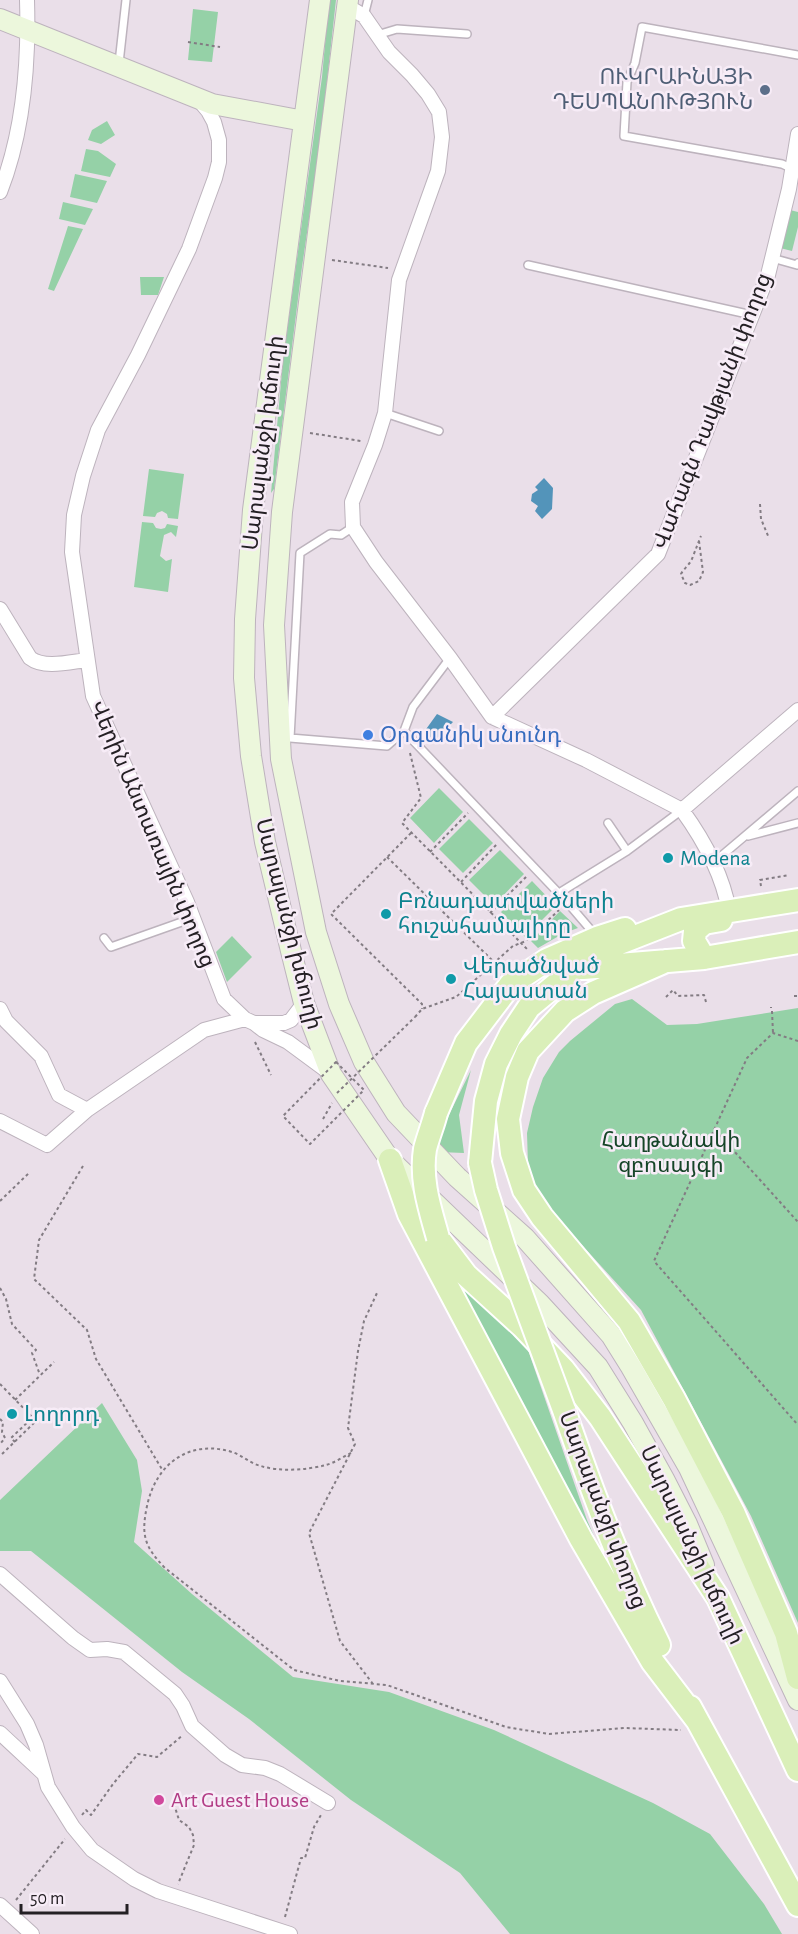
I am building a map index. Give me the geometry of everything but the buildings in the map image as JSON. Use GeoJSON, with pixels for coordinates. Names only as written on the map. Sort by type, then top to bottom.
{"type":"FeatureCollection","features":[{"type":"Feature","properties":{"kind":"main road","name":"Սարալանջի խճուղի"},"geometry":{"type":"LineString","coordinates":[[320,0],[253,510],[245,619],[244,678],[251,756],[265,842],[304,1003],[331,1074],[390,1160],[540,1304],[598,1367],[633,1423],[687,1524],[718,1598],[798,1770]]}},
{"type":"Feature","properties":{"kind":"main road","name":"Սարալանջի խճուղի"},"geometry":{"type":"LineString","coordinates":[[353,7],[282,512],[274,625],[281,759],[316,932],[333,987],[364,1062],[403,1122],[457,1177],[525,1238],[610,1335],[631,1367],[689,1468],[798,1700]]}},
{"type":"Feature","properties":{"kind":"main road"},"geometry":{"type":"LineString","coordinates":[[0,20],[212,104],[304,121]]}},
{"type":"Feature","properties":{"kind":"main road"},"geometry":{"type":"LineString","coordinates":[[253,510],[282,512]]}},
{"type":"Feature","properties":{"kind":"main road"},"geometry":{"type":"LineString","coordinates":[[718,1598],[600,1417],[563,1370],[522,1326],[466,1275],[438,1238],[426,1193],[425,1149],[436,1113],[466,1043],[511,984],[547,960],[597,938],[628,928],[788,902]]}},
{"type":"Feature","properties":{"kind":"main road"},"geometry":{"type":"LineString","coordinates":[[704,958],[694,941],[695,931],[704,923],[766,911],[788,902]]}},
{"type":"Feature","properties":{"kind":"main road","name":"Սարալանջի փողոց"},"geometry":{"type":"LineString","coordinates":[[681,920],[617,944],[576,968],[529,1007],[511,1034],[496,1064],[486,1101],[480,1163],[504,1246],[615,1551],[636,1599],[699,1725],[798,1905]]}},
{"type":"Feature","properties":{"kind":"main road"},"geometry":{"type":"LineString","coordinates":[[576,968],[704,958],[798,942]]}},
{"type":"Feature","properties":{"kind":"main road"},"geometry":{"type":"LineString","coordinates":[[666,961],[593,993],[565,1011],[528,1051],[517,1077],[508,1119],[512,1153],[524,1190],[542,1217],[629,1322],[674,1399],[733,1512],[786,1634],[798,1678]]}},
{"type":"Feature","properties":{"kind":"main road"},"geometry":{"type":"LineString","coordinates":[[390,1160],[409,1214],[581,1539],[652,1661],[699,1725]]}},
{"type":"Feature","properties":{"kind":"street"},"geometry":{"type":"LineString","coordinates":[[0,192],[11,164],[25,93],[27,0]]}},
{"type":"Feature","properties":{"kind":"street"},"geometry":{"type":"LineString","coordinates":[[353,7],[433,103],[439,112],[442,137],[438,171],[399,280],[385,413],[352,502],[354,527],[376,562],[492,717],[586,760],[682,810],[713,863],[726,892],[729,912]]}},
{"type":"Feature","properties":{"kind":"street","name":"Վերին Անտառային փողոց"},"geometry":{"type":"LineString","coordinates":[[198,99],[214,122],[219,140],[219,162],[215,178],[189,249],[138,355],[98,429],[83,476],[74,515],[72,552],[93,696],[193,918],[224,999],[250,1025],[288,1042],[331,1074]]}},
{"type":"Feature","properties":{"kind":"street","name":"Վահագն Դավթյանի փողոց"},"geometry":{"type":"LineString","coordinates":[[492,717],[658,554],[753,315],[772,258],[793,169],[798,134]]}},
{"type":"Feature","properties":{"kind":"street"},"geometry":{"type":"LineString","coordinates":[[0,609],[30,658],[36,663],[87,660]]}},
{"type":"Feature","properties":{"kind":"street"},"geometry":{"type":"LineString","coordinates":[[682,810],[798,710]]}},
{"type":"Feature","properties":{"kind":"street"},"geometry":{"type":"LineString","coordinates":[[0,1121],[47,1145],[87,1110],[204,1030],[284,1023],[291,1020],[304,1003]]}},
{"type":"Feature","properties":{"kind":"street"},"geometry":{"type":"LineString","coordinates":[[0,1009],[6,1021],[41,1056],[59,1095],[87,1110]]}},
{"type":"Feature","properties":{"kind":"street"},"geometry":{"type":"LineString","coordinates":[[0,1574],[90,1650],[107,1649],[124,1652],[175,1694],[192,1726],[209,1743],[233,1760],[242,1765],[265,1768],[280,1774],[328,1803]]}},
{"type":"Feature","properties":{"kind":"street"},"geometry":{"type":"LineString","coordinates":[[0,1681],[27,1724],[36,1745],[48,1787],[73,1827],[87,1844],[134,1879],[158,1890],[285,1933]]}},
{"type":"Feature","properties":{"kind":"street"},"geometry":{"type":"LineString","coordinates":[[0,1733],[43,1773]]}},
{"type":"Feature","properties":{"kind":"street"},"geometry":{"type":"LineString","coordinates":[[3,1908],[32,1934]]}},
{"type":"Feature","properties":{"kind":"lane"},"geometry":{"type":"LineString","coordinates":[[118,66],[126,0]]}},
{"type":"Feature","properties":{"kind":"lane"},"geometry":{"type":"LineString","coordinates":[[353,7],[368,0]]}},
{"type":"Feature","properties":{"kind":"lane"},"geometry":{"type":"LineString","coordinates":[[793,169],[782,164],[624,136],[627,82],[642,27],[798,55]]}},
{"type":"Feature","properties":{"kind":"lane"},"geometry":{"type":"LineString","coordinates":[[377,35],[397,29],[467,34]]}},
{"type":"Feature","properties":{"kind":"lane"},"geometry":{"type":"LineString","coordinates":[[772,258],[796,265],[798,263]]}},
{"type":"Feature","properties":{"kind":"lane"},"geometry":{"type":"LineString","coordinates":[[528,265],[753,315]]}},
{"type":"Feature","properties":{"kind":"lane"},"geometry":{"type":"LineString","coordinates":[[385,413],[439,431]]}},
{"type":"Feature","properties":{"kind":"lane"},"geometry":{"type":"LineString","coordinates":[[354,527],[341,535],[330,534],[300,553],[290,738],[387,746],[404,731],[413,707],[450,658]]}},
{"type":"Feature","properties":{"kind":"lane"},"geometry":{"type":"LineString","coordinates":[[404,731],[559,893],[597,938]]}},
{"type":"Feature","properties":{"kind":"lane"},"geometry":{"type":"LineString","coordinates":[[713,863],[798,791]]}},
{"type":"Feature","properties":{"kind":"lane"},"geometry":{"type":"LineString","coordinates":[[559,893],[627,850],[682,810]]}},
{"type":"Feature","properties":{"kind":"lane"},"geometry":{"type":"LineString","coordinates":[[608,823],[627,850]]}},
{"type":"Feature","properties":{"kind":"lane"},"geometry":{"type":"LineString","coordinates":[[746,837],[798,823]]}},
{"type":"Feature","properties":{"kind":"lane"},"geometry":{"type":"LineString","coordinates":[[104,938],[111,946],[193,918]]}},
{"type":"Feature","properties":{"kind":"path"},"geometry":{"type":"LineString","coordinates":[[188,42],[220,47]]}},
{"type":"Feature","properties":{"kind":"path"},"geometry":{"type":"LineString","coordinates":[[327,260],[403,270]]}},
{"type":"Feature","properties":{"kind":"path"},"geometry":{"type":"LineString","coordinates":[[308,432],[345,437],[375,445]]}},
{"type":"Feature","properties":{"kind":"path"},"geometry":{"type":"LineString","coordinates":[[760,504],[761,519],[769,538]]}},
{"type":"Feature","properties":{"kind":"path"},"geometry":{"type":"LineString","coordinates":[[699,541],[703,572],[699,582],[690,585],[685,583],[681,574],[693,558],[699,541],[701,536]]}},
{"type":"Feature","properties":{"kind":"path"},"geometry":{"type":"LineString","coordinates":[[404,731],[421,798],[402,823],[524,946]]}},
{"type":"Feature","properties":{"kind":"path"},"geometry":{"type":"LineString","coordinates":[[430,852],[475,806]]}},
{"type":"Feature","properties":{"kind":"path"},"geometry":{"type":"LineString","coordinates":[[411,833],[331,914],[422,1004],[422,1009]]}},
{"type":"Feature","properties":{"kind":"path"},"geometry":{"type":"LineString","coordinates":[[460,882],[504,836]]}},
{"type":"Feature","properties":{"kind":"path"},"geometry":{"type":"LineString","coordinates":[[387,857],[495,963]]}},
{"type":"Feature","properties":{"kind":"path"},"geometry":{"type":"LineString","coordinates":[[490,913],[535,868]]}},
{"type":"Feature","properties":{"kind":"path"},"geometry":{"type":"LineString","coordinates":[[761,886],[760,880],[789,875]]}},
{"type":"Feature","properties":{"kind":"path"},"geometry":{"type":"LineString","coordinates":[[323,1119],[337,1093],[422,1009],[456,997],[513,946],[526,941],[567,902]]}},
{"type":"Feature","properties":{"kind":"path"},"geometry":{"type":"LineString","coordinates":[[666,997],[673,990],[678,996],[704,995],[706,1002]]}},
{"type":"Feature","properties":{"kind":"path"},"geometry":{"type":"LineString","coordinates":[[771,1009],[773,1033]]}},
{"type":"Feature","properties":{"kind":"path"},"geometry":{"type":"LineString","coordinates":[[250,1025],[271,1075]]}},
{"type":"Feature","properties":{"kind":"path"},"geometry":{"type":"LineString","coordinates":[[773,1033],[798,1041]]}},
{"type":"Feature","properties":{"kind":"path"},"geometry":{"type":"LineString","coordinates":[[773,1033],[747,1058],[654,1261],[798,1425]]}},
{"type":"Feature","properties":{"kind":"path"},"geometry":{"type":"LineString","coordinates":[[336,1062],[352,1078],[364,1090],[310,1144],[283,1116],[336,1062]]}},
{"type":"Feature","properties":{"kind":"path"},"geometry":{"type":"LineString","coordinates":[[715,1130],[798,1222]]}},
{"type":"Feature","properties":{"kind":"path"},"geometry":{"type":"LineString","coordinates":[[83,1166],[39,1240],[34,1279],[87,1330],[96,1359],[163,1471]]}},
{"type":"Feature","properties":{"kind":"path"},"geometry":{"type":"LineString","coordinates":[[0,1201],[30,1172]]}},
{"type":"Feature","properties":{"kind":"path"},"geometry":{"type":"LineString","coordinates":[[0,1288],[6,1299],[12,1324],[36,1350],[32,1353],[40,1375]]}},
{"type":"Feature","properties":{"kind":"path"},"geometry":{"type":"LineString","coordinates":[[373,1684],[340,1641],[309,1533],[355,1444],[348,1428],[358,1351],[364,1321],[377,1293]]}},
{"type":"Feature","properties":{"kind":"path"},"geometry":{"type":"LineString","coordinates":[[15,1400],[54,1362]]}},
{"type":"Feature","properties":{"kind":"path"},"geometry":{"type":"LineString","coordinates":[[0,1384],[36,1421],[0,1456]]}},
{"type":"Feature","properties":{"kind":"path"},"geometry":{"type":"LineString","coordinates":[[0,1419],[3,1422],[2,1432],[5,1438],[0,1444]]}},
{"type":"Feature","properties":{"kind":"path"},"geometry":{"type":"LineString","coordinates":[[351,1453],[327,1465],[286,1470],[261,1466],[233,1452],[209,1448],[187,1451],[172,1461],[158,1476],[148,1503],[143,1532],[153,1554],[165,1568],[294,1670],[340,1681],[387,1685],[506,1727],[549,1734],[699,1725]]}},
{"type":"Feature","properties":{"kind":"path"},"geometry":{"type":"LineString","coordinates":[[73,1827],[86,1810],[91,1815],[138,1754],[157,1757],[176,1743],[192,1726]]}},
{"type":"Feature","properties":{"kind":"path"},"geometry":{"type":"LineString","coordinates":[[285,1933],[301,1858],[305,1858],[314,1827],[328,1803]]}},
{"type":"Feature","properties":{"kind":"path"},"geometry":{"type":"LineString","coordinates":[[174,1804],[179,1820],[189,1827],[193,1835],[194,1845],[181,1878]]}},
{"type":"Feature","properties":{"kind":"path"},"geometry":{"type":"LineString","coordinates":[[3,1908],[69,1834],[87,1844]]}},
{"type":"Feature","properties":{"kind":"green space"},"geometry":{"type":"Polygon","coordinates":[[[329,0],[336,0],[320,144],[274,489],[271,493],[283,360],[322,77],[329,0]]]}},
{"type":"Feature","properties":{"kind":"green space"},"geometry":{"type":"Polygon","coordinates":[[[193,9],[218,12],[212,62],[188,60],[193,9]]]}},
{"type":"Feature","properties":{"kind":"green space"},"geometry":{"type":"Polygon","coordinates":[[[107,121],[115,135],[101,144],[88,140],[92,130],[107,121]]]}},
{"type":"Feature","properties":{"kind":"green space"},"geometry":{"type":"Polygon","coordinates":[[[86,149],[98,151],[116,164],[110,177],[81,171],[86,149]]]}},
{"type":"Feature","properties":{"kind":"green space"},"geometry":{"type":"Polygon","coordinates":[[[75,174],[107,181],[97,203],[70,197],[75,174]]]}},
{"type":"Feature","properties":{"kind":"green space"},"geometry":{"type":"Polygon","coordinates":[[[63,202],[93,209],[85,225],[59,219],[63,202]]]}},
{"type":"Feature","properties":{"kind":"green space"},"geometry":{"type":"Polygon","coordinates":[[[790,210],[798,212],[798,227],[792,251],[780,248],[790,210]]]}},
{"type":"Feature","properties":{"kind":"green space"},"geometry":{"type":"Polygon","coordinates":[[[68,226],[83,229],[54,291],[48,289],[68,226]]]}},
{"type":"Feature","properties":{"kind":"green space"},"geometry":{"type":"Polygon","coordinates":[[[140,277],[164,277],[158,295],[141,295],[140,277]]]}},
{"type":"Feature","properties":{"kind":"green space"},"geometry":{"type":"Polygon","coordinates":[[[149,469],[184,474],[178,519],[168,518],[167,514],[162,511],[155,517],[143,516],[149,469]]]}},
{"type":"Feature","properties":{"kind":"green space"},"geometry":{"type":"Polygon","coordinates":[[[142,522],[153,523],[156,528],[161,529],[167,524],[178,526],[176,537],[171,532],[164,535],[160,556],[166,561],[172,559],[168,592],[134,587],[142,522]]]}},
{"type":"Feature","properties":{"kind":"green space"},"geometry":{"type":"Polygon","coordinates":[[[439,788],[463,812],[434,843],[410,818],[439,788]]]}},
{"type":"Feature","properties":{"kind":"green space"},"geometry":{"type":"Polygon","coordinates":[[[469,819],[493,843],[463,873],[439,849],[469,819]]]}},
{"type":"Feature","properties":{"kind":"green space"},"geometry":{"type":"Polygon","coordinates":[[[500,850],[524,874],[494,905],[469,880],[500,850]]]}},
{"type":"Feature","properties":{"kind":"green space"},"geometry":{"type":"Polygon","coordinates":[[[532,881],[556,906],[525,937],[501,912],[532,881]]]}},
{"type":"Feature","properties":{"kind":"green space"},"geometry":{"type":"Polygon","coordinates":[[[560,911],[578,928],[538,948],[531,941],[560,911]]]}},
{"type":"Feature","properties":{"kind":"green space"},"geometry":{"type":"Polygon","coordinates":[[[232,936],[252,957],[227,982],[216,952],[232,936]]]}},
{"type":"Feature","properties":{"kind":"green space","name":"Հաղթանակի զբոսայգի"},"geometry":{"type":"Polygon","coordinates":[[[632,999],[667,1025],[697,1024],[798,1008],[798,1623],[751,1516],[641,1310],[551,1211],[536,1188],[528,1165],[527,1133],[533,1107],[543,1078],[559,1052],[615,1004],[632,999]]]}},
{"type":"Feature","properties":{"kind":"green space"},"geometry":{"type":"Polygon","coordinates":[[[471,1070],[459,1115],[464,1153],[439,1152],[441,1131],[471,1070]]]}},
{"type":"Feature","properties":{"kind":"green space"},"geometry":{"type":"Polygon","coordinates":[[[447,1264],[460,1281],[528,1350],[587,1520],[614,1582],[447,1264]]]}},
{"type":"Feature","properties":{"kind":"green space"},"geometry":{"type":"Polygon","coordinates":[[[102,1403],[137,1460],[142,1491],[134,1542],[192,1594],[293,1677],[389,1692],[494,1730],[653,1803],[710,1834],[764,1904],[782,1934],[510,1934],[460,1873],[351,1800],[249,1719],[182,1672],[31,1551],[0,1551],[0,1500],[102,1403]]]}},
{"type":"Feature","properties":{"kind":"water"},"geometry":{"type":"Polygon","coordinates":[[[544,478],[553,488],[552,509],[542,519],[535,511],[538,506],[531,501],[532,494],[538,490],[535,487],[544,478]]]}},
{"type":"Feature","properties":{"kind":"water"},"geometry":{"type":"Polygon","coordinates":[[[437,714],[453,722],[443,732],[444,737],[439,738],[436,742],[424,732],[437,714]]]}},
{"type":"Feature","properties":{"kind":"place","name":"ՈՒԿՐԱԻՆԱՅԻ ԴԵՍՊԱՆՈՒԹՅՈՒՆ"},"geometry":{"type":"Point","coordinates":[765,90]}},
{"type":"Feature","properties":{"kind":"place","name":"Օրգանիկ սնունդ"},"geometry":{"type":"Point","coordinates":[368,735]}},
{"type":"Feature","properties":{"kind":"place","name":"Modena"},"geometry":{"type":"Point","coordinates":[668,858]}},
{"type":"Feature","properties":{"kind":"place","name":"Բռնադատվածների հուշահամալիրը"},"geometry":{"type":"Point","coordinates":[386,914]}},
{"type":"Feature","properties":{"kind":"place","name":"Վերածնված Հայաստան"},"geometry":{"type":"Point","coordinates":[451,979]}},
{"type":"Feature","properties":{"kind":"place","name":"Լողորդ"},"geometry":{"type":"Point","coordinates":[12,1414]}},
{"type":"Feature","properties":{"kind":"place","name":"Art Guest House"},"geometry":{"type":"Point","coordinates":[159,1800]}}]}
